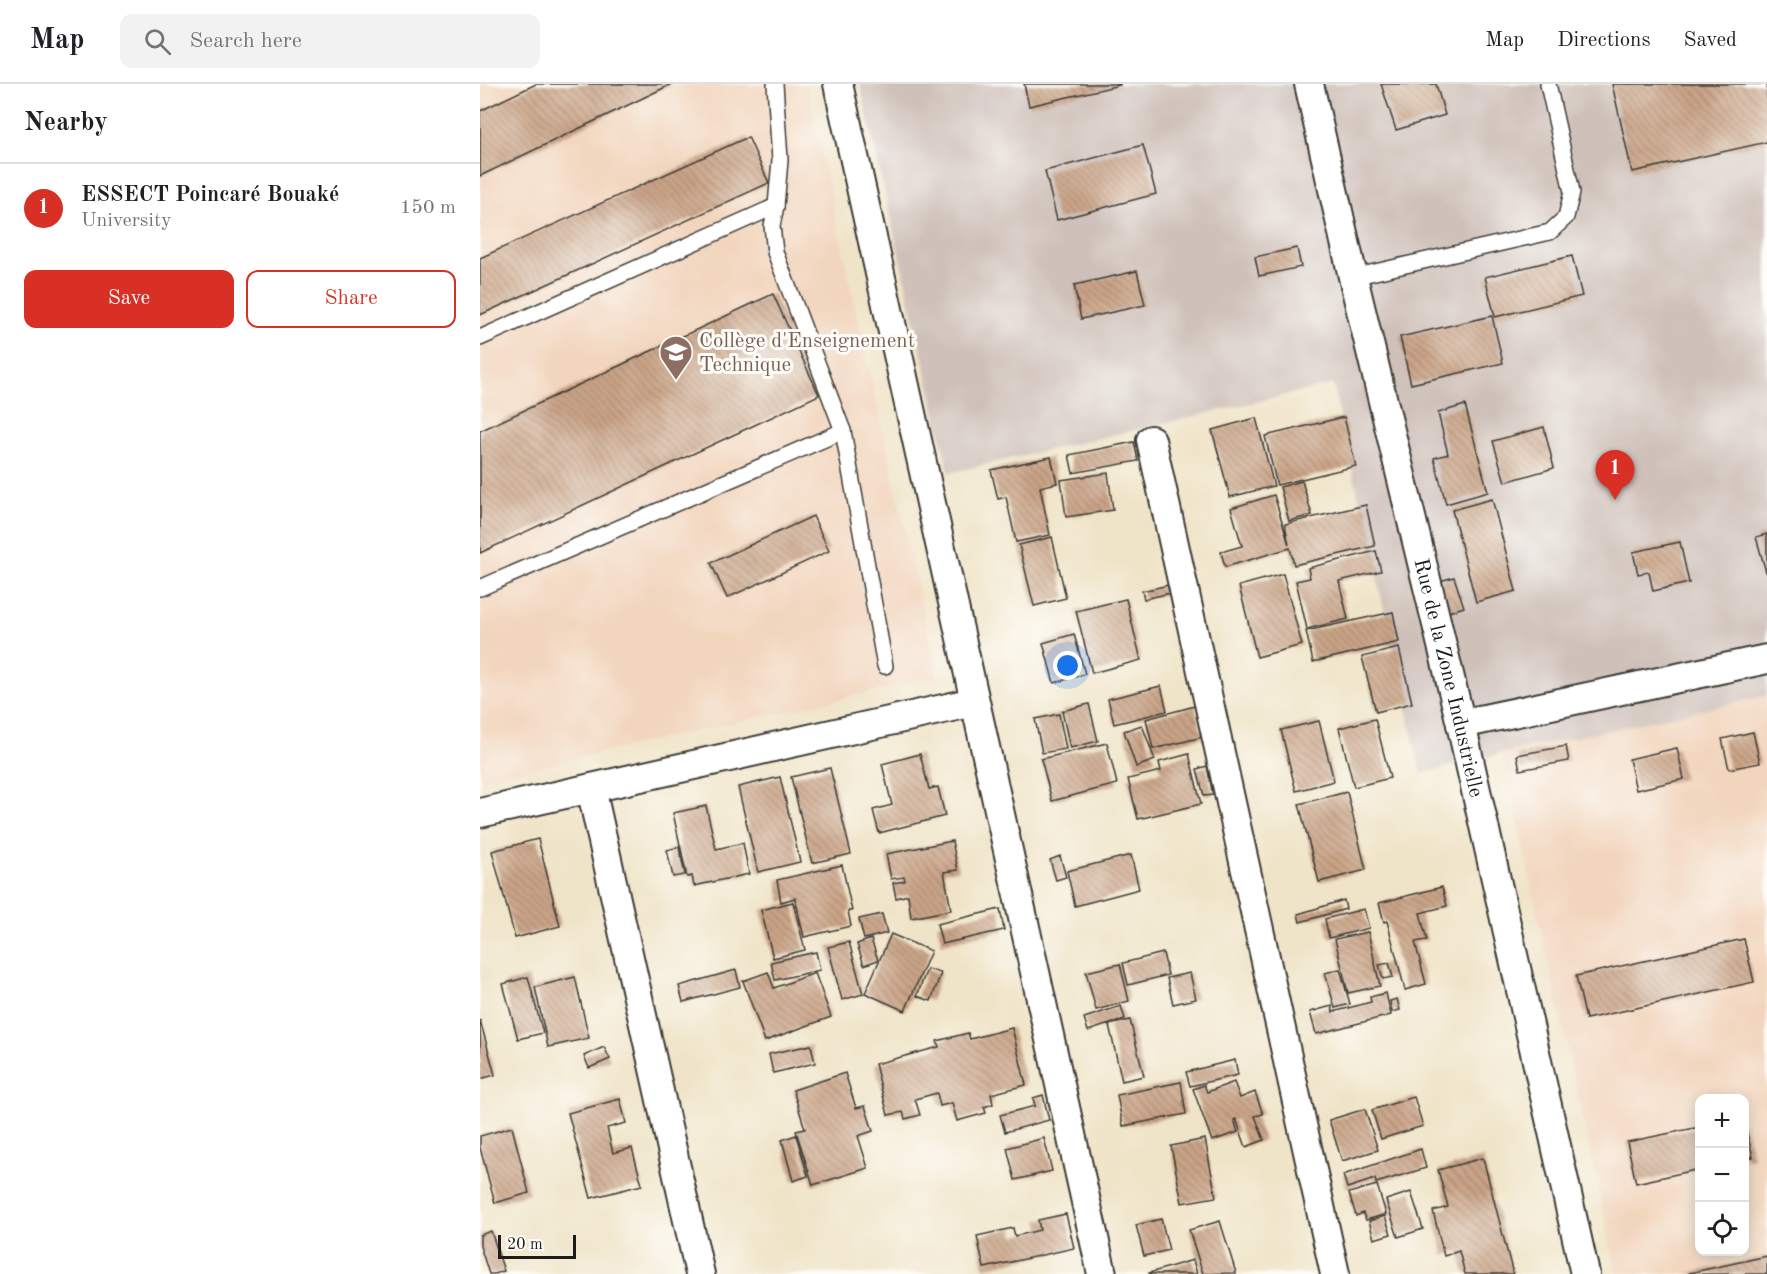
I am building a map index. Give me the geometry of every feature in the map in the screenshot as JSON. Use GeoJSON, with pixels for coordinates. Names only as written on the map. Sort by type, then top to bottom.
{"type":"FeatureCollection","features":[{"type":"Feature","properties":{"kind":"street"},"geometry":{"type":"LineString","coordinates":[[838,84],[1102,1274]]}},
{"type":"Feature","properties":{"kind":"street","name":"Rue de la Zone Industrielle"},"geometry":{"type":"LineString","coordinates":[[1309,84],[1461,724],[1585,1274]]}},
{"type":"Feature","properties":{"kind":"street"},"geometry":{"type":"LineString","coordinates":[[1151,440],[1335,1274]]}},
{"type":"Feature","properties":{"kind":"street"},"geometry":{"type":"LineString","coordinates":[[1461,724],[1767,660]]}},
{"type":"Feature","properties":{"kind":"street"},"geometry":{"type":"LineString","coordinates":[[480,813],[974,702]]}},
{"type":"Feature","properties":{"kind":"street"},"geometry":{"type":"LineString","coordinates":[[591,788],[700,1274]]}},
{"type":"Feature","properties":{"kind":"lane"},"geometry":{"type":"LineString","coordinates":[[775,84],[780,160],[772,226],[775,252],[843,431],[885,666]]}},
{"type":"Feature","properties":{"kind":"lane"},"geometry":{"type":"LineString","coordinates":[[1353,277],[1550,232],[1566,217],[1572,192],[1548,84]]}},
{"type":"Feature","properties":{"kind":"lane"},"geometry":{"type":"LineString","coordinates":[[480,338],[776,206]]}},
{"type":"Feature","properties":{"kind":"lane"},"geometry":{"type":"LineString","coordinates":[[480,588],[843,431]]}},
{"type":"Feature","properties":{"kind":"shaded area","name":"Collège d'Enseignement Technique"},"geometry":{"type":"Polygon","coordinates":[[[480,84],[806,84],[938,677],[480,780],[480,84]]]}},
{"type":"Feature","properties":{"kind":"shaded area"},"geometry":{"type":"Polygon","coordinates":[[[860,84],[1767,84],[1767,696],[1502,753],[1421,774],[1333,384],[949,473],[860,84]]]}},
{"type":"Feature","properties":{"kind":"shaded area"},"geometry":{"type":"Polygon","coordinates":[[[1767,696],[1767,1274],[1617,1274],[1502,753],[1767,696]]]}},
{"type":"Feature","properties":{"kind":"building"},"geometry":{"type":"Polygon","coordinates":[[[536,84],[672,84],[480,176],[480,111],[536,84]]]}},
{"type":"Feature","properties":{"kind":"building"},"geometry":{"type":"Polygon","coordinates":[[[1024,84],[1120,84],[1120,85],[1029,106],[1024,84]]]}},
{"type":"Feature","properties":{"kind":"building"},"geometry":{"type":"Polygon","coordinates":[[[1381,84],[1436,84],[1445,115],[1396,130],[1381,84]]]}},
{"type":"Feature","properties":{"kind":"building"},"geometry":{"type":"Polygon","coordinates":[[[1612,84],[1767,84],[1767,142],[1632,172],[1612,84]]]}},
{"type":"Feature","properties":{"kind":"building"},"geometry":{"type":"Polygon","coordinates":[[[748,137],[769,183],[480,315],[480,258],[748,137]]]}},
{"type":"Feature","properties":{"kind":"building"},"geometry":{"type":"Polygon","coordinates":[[[1143,145],[1156,194],[1057,220],[1045,171],[1143,145]]]}},
{"type":"Feature","properties":{"kind":"building"},"geometry":{"type":"Polygon","coordinates":[[[1297,248],[1301,267],[1259,276],[1255,257],[1297,248]]]}},
{"type":"Feature","properties":{"kind":"building"},"geometry":{"type":"Polygon","coordinates":[[[1572,256],[1582,296],[1495,317],[1485,277],[1572,256]]]}},
{"type":"Feature","properties":{"kind":"building"},"geometry":{"type":"Polygon","coordinates":[[[1137,271],[1145,305],[1081,319],[1074,285],[1137,271]]]}},
{"type":"Feature","properties":{"kind":"building"},"geometry":{"type":"Polygon","coordinates":[[[773,294],[819,395],[480,553],[480,431],[773,294]]]}},
{"type":"Feature","properties":{"kind":"building"},"geometry":{"type":"Polygon","coordinates":[[[1492,316],[1503,363],[1411,384],[1400,337],[1492,316]]]}},
{"type":"Feature","properties":{"kind":"building"},"geometry":{"type":"Polygon","coordinates":[[[1465,405],[1488,492],[1446,504],[1434,458],[1448,454],[1438,413],[1465,405]]]}},
{"type":"Feature","properties":{"kind":"building"},"geometry":{"type":"Polygon","coordinates":[[[1344,417],[1356,466],[1277,485],[1265,436],[1344,417]]]}},
{"type":"Feature","properties":{"kind":"building"},"geometry":{"type":"Polygon","coordinates":[[[1256,418],[1274,486],[1230,497],[1212,430],[1256,418]]]}},
{"type":"Feature","properties":{"kind":"building"},"geometry":{"type":"Polygon","coordinates":[[[1544,427],[1554,468],[1505,482],[1493,441],[1544,427]]]}},
{"type":"Feature","properties":{"kind":"building"},"geometry":{"type":"Polygon","coordinates":[[[1134,442],[1138,461],[1073,473],[1069,455],[1134,442]]]}},
{"type":"Feature","properties":{"kind":"building"},"geometry":{"type":"Polygon","coordinates":[[[1051,457],[1057,483],[1040,487],[1050,535],[1016,542],[1006,497],[998,499],[991,470],[1051,457]]]}},
{"type":"Feature","properties":{"kind":"building"},"geometry":{"type":"Polygon","coordinates":[[[1108,473],[1113,510],[1066,517],[1061,480],[1108,473]]]}},
{"type":"Feature","properties":{"kind":"building"},"geometry":{"type":"Polygon","coordinates":[[[1302,481],[1312,515],[1289,521],[1280,487],[1302,481]]]}},
{"type":"Feature","properties":{"kind":"building"},"geometry":{"type":"Polygon","coordinates":[[[1274,495],[1289,545],[1285,524],[1366,505],[1375,546],[1294,565],[1290,548],[1225,567],[1221,552],[1242,546],[1231,508],[1274,495]]]}},
{"type":"Feature","properties":{"kind":"building"},"geometry":{"type":"Polygon","coordinates":[[[1492,499],[1516,591],[1476,602],[1452,510],[1492,499]]]}},
{"type":"Feature","properties":{"kind":"building"},"geometry":{"type":"Polygon","coordinates":[[[813,516],[829,551],[727,598],[711,563],[813,516]]]}},
{"type":"Feature","properties":{"kind":"building"},"geometry":{"type":"Polygon","coordinates":[[[1767,534],[1767,572],[1766,572],[1756,537],[1767,534]]]}},
{"type":"Feature","properties":{"kind":"building"},"geometry":{"type":"Polygon","coordinates":[[[1052,537],[1066,598],[1034,606],[1019,545],[1052,537]]]}},
{"type":"Feature","properties":{"kind":"building"},"geometry":{"type":"Polygon","coordinates":[[[1680,542],[1689,583],[1653,591],[1649,572],[1638,574],[1633,552],[1680,542]]]}},
{"type":"Feature","properties":{"kind":"building"},"geometry":{"type":"Polygon","coordinates":[[[1376,551],[1381,571],[1339,581],[1348,619],[1307,629],[1296,581],[1310,578],[1308,568],[1376,551]]]}},
{"type":"Feature","properties":{"kind":"building"},"geometry":{"type":"Polygon","coordinates":[[[1283,574],[1302,645],[1257,657],[1239,586],[1283,574]]]}},
{"type":"Feature","properties":{"kind":"building"},"geometry":{"type":"Polygon","coordinates":[[[1454,577],[1464,607],[1449,612],[1440,581],[1454,577]]]}},
{"type":"Feature","properties":{"kind":"building"},"geometry":{"type":"Polygon","coordinates":[[[1169,585],[1171,593],[1144,599],[1142,591],[1169,585]]]}},
{"type":"Feature","properties":{"kind":"building"},"geometry":{"type":"Polygon","coordinates":[[[1126,599],[1141,660],[1092,673],[1076,611],[1126,599]]]}},
{"type":"Feature","properties":{"kind":"building"},"geometry":{"type":"Polygon","coordinates":[[[1393,612],[1399,642],[1313,662],[1306,631],[1393,612]]]}},
{"type":"Feature","properties":{"kind":"building"},"geometry":{"type":"Polygon","coordinates":[[[1074,634],[1085,674],[1054,683],[1043,643],[1074,634]]]}},
{"type":"Feature","properties":{"kind":"building"},"geometry":{"type":"Polygon","coordinates":[[[1399,648],[1412,703],[1376,712],[1362,657],[1399,648]]]}},
{"type":"Feature","properties":{"kind":"building"},"geometry":{"type":"Polygon","coordinates":[[[1161,686],[1167,711],[1114,724],[1108,699],[1161,686]]]}},
{"type":"Feature","properties":{"kind":"building"},"geometry":{"type":"Polygon","coordinates":[[[1089,704],[1098,741],[1070,748],[1062,711],[1089,704]]]}},
{"type":"Feature","properties":{"kind":"building"},"geometry":{"type":"Polygon","coordinates":[[[1195,706],[1203,737],[1153,749],[1146,719],[1195,706]]]}},
{"type":"Feature","properties":{"kind":"building"},"geometry":{"type":"Polygon","coordinates":[[[1059,714],[1066,749],[1042,753],[1035,719],[1059,714]]]}},
{"type":"Feature","properties":{"kind":"building"},"geometry":{"type":"Polygon","coordinates":[[[1375,719],[1390,778],[1354,787],[1339,728],[1375,719]]]}},
{"type":"Feature","properties":{"kind":"building"},"geometry":{"type":"Polygon","coordinates":[[[1319,721],[1334,781],[1296,791],[1281,730],[1319,721]]]}},
{"type":"Feature","properties":{"kind":"building"},"geometry":{"type":"Polygon","coordinates":[[[1142,725],[1155,760],[1136,767],[1124,731],[1142,725]]]}},
{"type":"Feature","properties":{"kind":"building"},"geometry":{"type":"Polygon","coordinates":[[[1753,732],[1760,763],[1729,769],[1722,739],[1753,732]]]}},
{"type":"Feature","properties":{"kind":"building"},"geometry":{"type":"Polygon","coordinates":[[[1107,743],[1117,784],[1052,801],[1041,759],[1107,743]]]}},
{"type":"Feature","properties":{"kind":"building"},"geometry":{"type":"Polygon","coordinates":[[[1566,746],[1569,761],[1520,770],[1517,755],[1566,746]]]}},
{"type":"Feature","properties":{"kind":"building"},"geometry":{"type":"Polygon","coordinates":[[[1677,748],[1684,779],[1636,790],[1629,759],[1677,748]]]}},
{"type":"Feature","properties":{"kind":"building"},"geometry":{"type":"Polygon","coordinates":[[[920,754],[929,789],[938,787],[945,816],[879,833],[873,810],[892,805],[882,764],[920,754]]]}},
{"type":"Feature","properties":{"kind":"building"},"geometry":{"type":"Polygon","coordinates":[[[1189,754],[1201,804],[1138,819],[1128,779],[1161,771],[1159,762],[1189,754]]]}},
{"type":"Feature","properties":{"kind":"building"},"geometry":{"type":"Polygon","coordinates":[[[1207,766],[1213,795],[1204,796],[1197,769],[1207,766]]]}},
{"type":"Feature","properties":{"kind":"building"},"geometry":{"type":"Polygon","coordinates":[[[830,768],[851,854],[812,863],[791,777],[830,768]]]}},
{"type":"Feature","properties":{"kind":"building"},"geometry":{"type":"Polygon","coordinates":[[[780,777],[800,862],[758,872],[738,787],[780,777]]]}},
{"type":"Feature","properties":{"kind":"building"},"geometry":{"type":"Polygon","coordinates":[[[1347,792],[1366,870],[1319,882],[1299,804],[1347,792]]]}},
{"type":"Feature","properties":{"kind":"building"},"geometry":{"type":"Polygon","coordinates":[[[706,806],[716,849],[743,843],[749,874],[694,886],[692,876],[687,877],[673,813],[706,806]]]}},
{"type":"Feature","properties":{"kind":"building"},"geometry":{"type":"Polygon","coordinates":[[[538,839],[560,926],[515,938],[492,851],[538,839]]]}},
{"type":"Feature","properties":{"kind":"building"},"geometry":{"type":"Polygon","coordinates":[[[952,841],[958,870],[944,872],[951,910],[911,918],[908,895],[896,898],[893,883],[905,881],[904,877],[891,879],[886,854],[952,841]]]}},
{"type":"Feature","properties":{"kind":"building"},"geometry":{"type":"Polygon","coordinates":[[[679,847],[685,875],[673,877],[667,850],[679,847]]]}},
{"type":"Feature","properties":{"kind":"building"},"geometry":{"type":"Polygon","coordinates":[[[1131,855],[1139,889],[1075,906],[1067,871],[1131,855]]]}},
{"type":"Feature","properties":{"kind":"building"},"geometry":{"type":"Polygon","coordinates":[[[1060,856],[1066,877],[1056,880],[1050,860],[1060,856]]]}},
{"type":"Feature","properties":{"kind":"building"},"geometry":{"type":"Polygon","coordinates":[[[842,865],[852,911],[848,911],[851,926],[804,937],[795,898],[781,902],[777,880],[842,865]]]}},
{"type":"Feature","properties":{"kind":"building"},"geometry":{"type":"Polygon","coordinates":[[[1442,887],[1447,906],[1420,913],[1427,940],[1415,942],[1426,984],[1405,990],[1387,921],[1384,922],[1379,903],[1442,887]]]}},
{"type":"Feature","properties":{"kind":"building"},"geometry":{"type":"Polygon","coordinates":[[[1344,900],[1346,909],[1300,922],[1298,914],[1344,900]]]}},
{"type":"Feature","properties":{"kind":"building"},"geometry":{"type":"Polygon","coordinates":[[[793,902],[805,950],[773,958],[761,910],[793,902]]]}},
{"type":"Feature","properties":{"kind":"building"},"geometry":{"type":"Polygon","coordinates":[[[1000,909],[1004,930],[942,944],[937,924],[1000,909]]]}},
{"type":"Feature","properties":{"kind":"building"},"geometry":{"type":"Polygon","coordinates":[[[1364,909],[1369,928],[1329,938],[1325,919],[1364,909]]]}},
{"type":"Feature","properties":{"kind":"building"},"geometry":{"type":"Polygon","coordinates":[[[882,914],[887,933],[864,939],[859,919],[882,914]]]}},
{"type":"Feature","properties":{"kind":"building"},"geometry":{"type":"Polygon","coordinates":[[[1368,932],[1380,986],[1348,993],[1335,939],[1368,932]]]}},
{"type":"Feature","properties":{"kind":"building"},"geometry":{"type":"Polygon","coordinates":[[[891,934],[931,951],[905,1011],[865,993],[891,934]]]}},
{"type":"Feature","properties":{"kind":"building"},"geometry":{"type":"Polygon","coordinates":[[[871,939],[878,960],[864,965],[857,944],[871,939]]]}},
{"type":"Feature","properties":{"kind":"building"},"geometry":{"type":"Polygon","coordinates":[[[1744,939],[1754,982],[1586,1019],[1576,976],[1744,939]]]}},
{"type":"Feature","properties":{"kind":"building"},"geometry":{"type":"Polygon","coordinates":[[[849,942],[863,994],[842,1000],[828,947],[849,942]]]}},
{"type":"Feature","properties":{"kind":"building"},"geometry":{"type":"Polygon","coordinates":[[[816,952],[820,970],[775,980],[771,962],[816,952]]]}},
{"type":"Feature","properties":{"kind":"building"},"geometry":{"type":"Polygon","coordinates":[[[1163,953],[1168,975],[1128,985],[1123,963],[1163,953]]]}},
{"type":"Feature","properties":{"kind":"building"},"geometry":{"type":"Polygon","coordinates":[[[1389,963],[1393,977],[1383,979],[1379,965],[1389,963]]]}},
{"type":"Feature","properties":{"kind":"building"},"geometry":{"type":"Polygon","coordinates":[[[1120,964],[1129,1001],[1096,1010],[1086,972],[1120,964]]]}},
{"type":"Feature","properties":{"kind":"building"},"geometry":{"type":"Polygon","coordinates":[[[927,969],[941,973],[931,1001],[917,996],[927,969]]]}},
{"type":"Feature","properties":{"kind":"building"},"geometry":{"type":"Polygon","coordinates":[[[1340,969],[1350,1004],[1335,1008],[1325,973],[1340,969]]]}},
{"type":"Feature","properties":{"kind":"building"},"geometry":{"type":"Polygon","coordinates":[[[736,970],[740,987],[683,1002],[679,986],[736,970]]]}},
{"type":"Feature","properties":{"kind":"building"},"geometry":{"type":"Polygon","coordinates":[[[768,972],[774,988],[815,973],[831,1017],[765,1041],[743,981],[768,972]]]}},
{"type":"Feature","properties":{"kind":"building"},"geometry":{"type":"Polygon","coordinates":[[[1190,973],[1196,999],[1173,1004],[1167,978],[1190,973]]]}},
{"type":"Feature","properties":{"kind":"building"},"geometry":{"type":"Polygon","coordinates":[[[528,977],[543,1033],[518,1039],[503,984],[528,977]]]}},
{"type":"Feature","properties":{"kind":"building"},"geometry":{"type":"Polygon","coordinates":[[[575,977],[589,1038],[548,1047],[535,987],[575,977]]]}},
{"type":"Feature","properties":{"kind":"building"},"geometry":{"type":"Polygon","coordinates":[[[1386,993],[1391,1015],[1316,1034],[1310,1012],[1332,1006],[1333,1012],[1371,1002],[1370,997],[1386,993]]]}},
{"type":"Feature","properties":{"kind":"building"},"geometry":{"type":"Polygon","coordinates":[[[1397,999],[1400,1010],[1392,1012],[1390,1001],[1397,999]]]}},
{"type":"Feature","properties":{"kind":"building"},"geometry":{"type":"Polygon","coordinates":[[[1121,1006],[1125,1019],[1088,1031],[1084,1018],[1121,1006]]]}},
{"type":"Feature","properties":{"kind":"building"},"geometry":{"type":"Polygon","coordinates":[[[480,1020],[495,1075],[480,1079],[480,1020]]]}},
{"type":"Feature","properties":{"kind":"building"},"geometry":{"type":"Polygon","coordinates":[[[1130,1020],[1144,1076],[1122,1081],[1109,1025],[1130,1020]]]}},
{"type":"Feature","properties":{"kind":"building"},"geometry":{"type":"Polygon","coordinates":[[[1012,1028],[1026,1085],[991,1094],[993,1104],[984,1107],[986,1113],[957,1121],[952,1103],[940,1106],[937,1093],[915,1099],[920,1115],[905,1119],[903,1112],[888,1115],[875,1064],[939,1047],[937,1041],[968,1033],[970,1039],[1012,1028]]]}},
{"type":"Feature","properties":{"kind":"building"},"geometry":{"type":"Polygon","coordinates":[[[811,1045],[815,1063],[773,1073],[769,1054],[811,1045]]]}},
{"type":"Feature","properties":{"kind":"building"},"geometry":{"type":"Polygon","coordinates":[[[604,1047],[610,1059],[589,1068],[584,1056],[604,1047]]]}},
{"type":"Feature","properties":{"kind":"building"},"geometry":{"type":"Polygon","coordinates":[[[1235,1060],[1238,1075],[1190,1086],[1186,1072],[1235,1060]]]}},
{"type":"Feature","properties":{"kind":"building"},"geometry":{"type":"Polygon","coordinates":[[[845,1073],[856,1108],[865,1106],[873,1131],[858,1136],[868,1168],[813,1185],[796,1131],[805,1129],[793,1090],[845,1073]]]}},
{"type":"Feature","properties":{"kind":"building"},"geometry":{"type":"Polygon","coordinates":[[[1181,1082],[1186,1114],[1123,1126],[1117,1095],[1181,1082]]]}},
{"type":"Feature","properties":{"kind":"building"},"geometry":{"type":"Polygon","coordinates":[[[1234,1082],[1240,1098],[1255,1092],[1263,1114],[1255,1116],[1264,1140],[1246,1147],[1236,1119],[1234,1120],[1238,1132],[1212,1141],[1193,1089],[1204,1085],[1207,1092],[1234,1082]]]}},
{"type":"Feature","properties":{"kind":"building"},"geometry":{"type":"Polygon","coordinates":[[[1043,1095],[1049,1120],[1005,1132],[1000,1115],[1035,1106],[1033,1098],[1043,1095]]]}},
{"type":"Feature","properties":{"kind":"building"},"geometry":{"type":"Polygon","coordinates":[[[1414,1097],[1423,1126],[1381,1139],[1372,1110],[1414,1097]]]}},
{"type":"Feature","properties":{"kind":"building"},"geometry":{"type":"Polygon","coordinates":[[[620,1099],[626,1123],[607,1128],[613,1153],[632,1148],[642,1185],[591,1198],[568,1113],[620,1099]]]}},
{"type":"Feature","properties":{"kind":"building"},"geometry":{"type":"Polygon","coordinates":[[[1365,1109],[1378,1150],[1342,1161],[1329,1120],[1365,1109]]]}},
{"type":"Feature","properties":{"kind":"building"},"geometry":{"type":"Polygon","coordinates":[[[512,1127],[529,1193],[495,1203],[480,1148],[480,1136],[512,1127]]]}},
{"type":"Feature","properties":{"kind":"building"},"geometry":{"type":"Polygon","coordinates":[[[1695,1128],[1695,1170],[1636,1183],[1627,1142],[1695,1128]]]}},
{"type":"Feature","properties":{"kind":"building"},"geometry":{"type":"Polygon","coordinates":[[[796,1135],[808,1176],[793,1181],[782,1140],[796,1135]]]}},
{"type":"Feature","properties":{"kind":"building"},"geometry":{"type":"Polygon","coordinates":[[[1044,1138],[1052,1171],[1015,1180],[1007,1148],[1044,1138]]]}},
{"type":"Feature","properties":{"kind":"building"},"geometry":{"type":"Polygon","coordinates":[[[1205,1139],[1216,1197],[1182,1203],[1171,1146],[1205,1139]]]}},
{"type":"Feature","properties":{"kind":"building"},"geometry":{"type":"Polygon","coordinates":[[[1749,1141],[1753,1157],[1749,1158],[1749,1141]]]}},
{"type":"Feature","properties":{"kind":"building"},"geometry":{"type":"Polygon","coordinates":[[[1421,1149],[1426,1168],[1376,1183],[1375,1179],[1347,1188],[1343,1175],[1421,1149]]]}},
{"type":"Feature","properties":{"kind":"building"},"geometry":{"type":"Polygon","coordinates":[[[1483,1158],[1513,1274],[1465,1274],[1459,1251],[1444,1256],[1433,1211],[1448,1207],[1438,1170],[1483,1158]]]}},
{"type":"Feature","properties":{"kind":"building"},"geometry":{"type":"Polygon","coordinates":[[[1377,1185],[1386,1214],[1366,1220],[1363,1213],[1356,1216],[1349,1193],[1377,1185]]]}},
{"type":"Feature","properties":{"kind":"building"},"geometry":{"type":"Polygon","coordinates":[[[1411,1192],[1423,1229],[1398,1237],[1386,1200],[1411,1192]]]}},
{"type":"Feature","properties":{"kind":"building"},"geometry":{"type":"Polygon","coordinates":[[[1066,1214],[1074,1248],[984,1268],[977,1236],[1013,1228],[1015,1236],[1040,1230],[1038,1220],[1066,1214]]]}},
{"type":"Feature","properties":{"kind":"building"},"geometry":{"type":"Polygon","coordinates":[[[1385,1216],[1391,1234],[1374,1239],[1369,1221],[1385,1216]]]}},
{"type":"Feature","properties":{"kind":"building"},"geometry":{"type":"Polygon","coordinates":[[[1161,1219],[1169,1250],[1144,1256],[1136,1225],[1161,1219]]]}},
{"type":"Feature","properties":{"kind":"building"},"geometry":{"type":"Polygon","coordinates":[[[1220,1221],[1236,1273],[1203,1274],[1189,1230],[1220,1221]]]}},
{"type":"Feature","properties":{"kind":"building"},"geometry":{"type":"Polygon","coordinates":[[[491,1231],[504,1271],[495,1274],[489,1274],[480,1246],[480,1235],[491,1231]]]}},
{"type":"Feature","properties":{"kind":"building"},"geometry":{"type":"Polygon","coordinates":[[[1767,1256],[1767,1274],[1689,1274],[1689,1273],[1767,1256]]]}},
{"type":"Feature","properties":{"kind":"building"},"geometry":{"type":"Polygon","coordinates":[[[1193,1260],[1197,1274],[1149,1274],[1149,1273],[1193,1260]]]}},
{"type":"Feature","properties":{"kind":"place","name":"Collège d'Enseignement Technique"},"geometry":{"type":"Point","coordinates":[676,381]}},
{"type":"Feature","properties":{"kind":"place","name":"ESSECT Poincaré Bouaké"},"geometry":{"type":"Point","coordinates":[1615,500]}}]}
